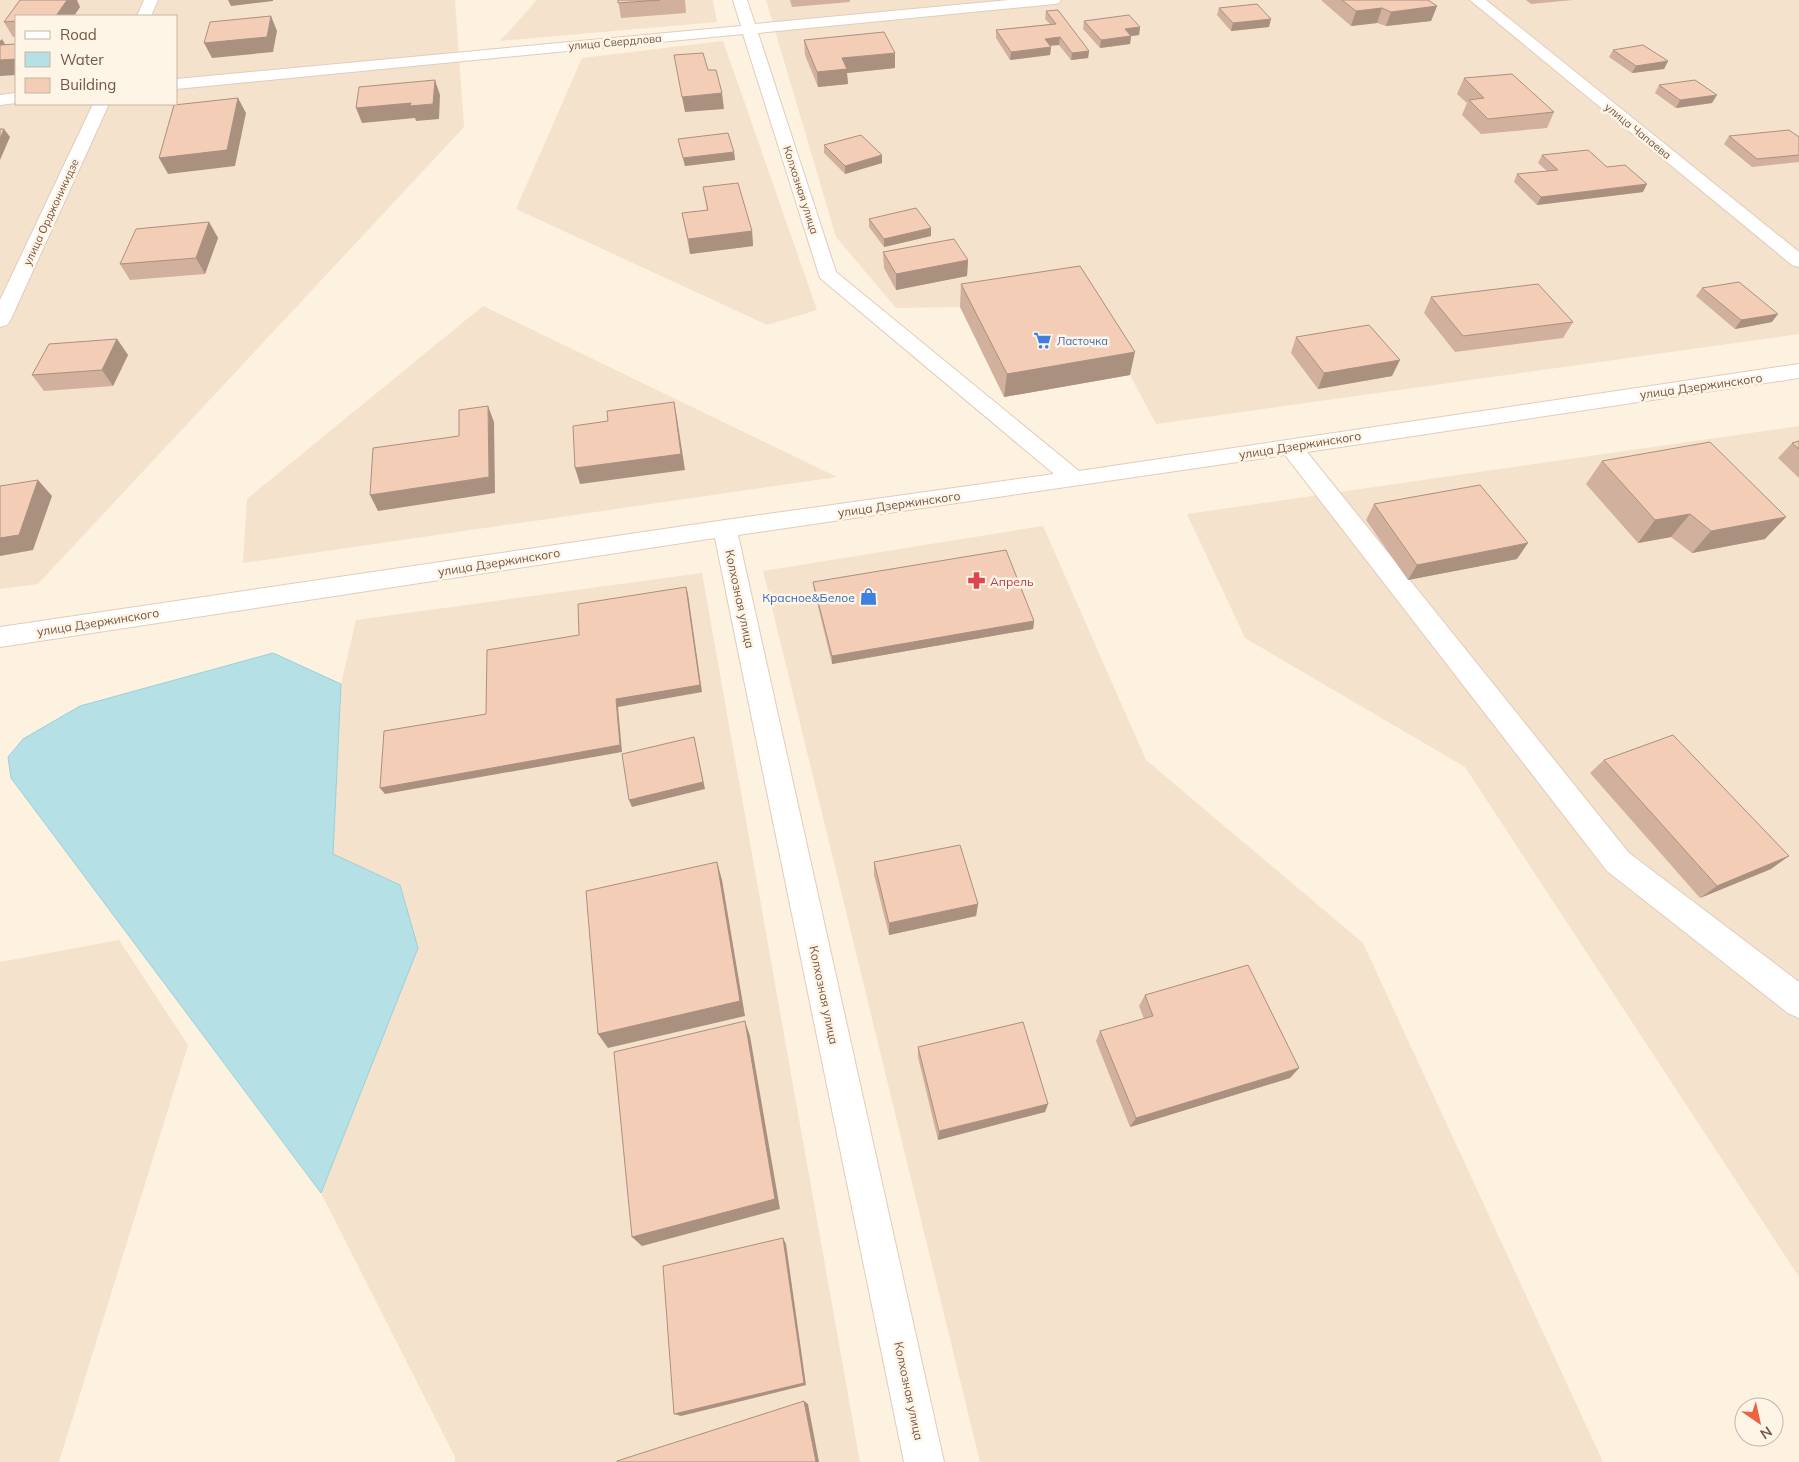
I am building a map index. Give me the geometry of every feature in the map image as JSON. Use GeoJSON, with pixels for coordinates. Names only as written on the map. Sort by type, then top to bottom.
{"type":"FeatureCollection","features":[{"type":"Feature","properties":{"kind":"street"},"geometry":{"type":"LineString","coordinates":[[144,15],[152,0]]}},
{"type":"Feature","properties":{"kind":"street","name":"Колхозная улица"},"geometry":{"type":"LineString","coordinates":[[740,0],[827,274],[1075,479]]}},
{"type":"Feature","properties":{"kind":"street","name":"улица Свердлова"},"geometry":{"type":"LineString","coordinates":[[178,84],[1054,0]]}},
{"type":"Feature","properties":{"kind":"street","name":"улица Чапаева"},"geometry":{"type":"LineString","coordinates":[[1477,0],[1799,262]]}},
{"type":"Feature","properties":{"kind":"street"},"geometry":{"type":"LineString","coordinates":[[0,100],[15,98]]}},
{"type":"Feature","properties":{"kind":"street","name":"улица Орджоникидзе"},"geometry":{"type":"LineString","coordinates":[[0,321],[101,105]]}},
{"type":"Feature","properties":{"kind":"street","name":"улица Дзержинского"},"geometry":{"type":"LineString","coordinates":[[0,637],[725,528],[1075,479],[1799,371]]}},
{"type":"Feature","properties":{"kind":"street"},"geometry":{"type":"LineString","coordinates":[[1290,446],[1618,862],[1799,1002]]}},
{"type":"Feature","properties":{"kind":"street","name":"Колхозная улица"},"geometry":{"type":"LineString","coordinates":[[725,528],[924,1462]]}},
{"type":"Feature","properties":{"kind":"shaded area"},"geometry":{"type":"Polygon","coordinates":[[[0,0],[455,0],[464,127],[38,584],[0,589],[0,0]]]}},
{"type":"Feature","properties":{"kind":"shaded area"},"geometry":{"type":"Polygon","coordinates":[[[537,0],[713,0],[717,22],[500,41],[537,0]]]}},
{"type":"Feature","properties":{"kind":"shaded area"},"geometry":{"type":"Polygon","coordinates":[[[766,0],[1799,0],[1799,334],[1156,424],[1130,375],[960,307],[896,308],[836,237],[766,0]]]}},
{"type":"Feature","properties":{"kind":"shaded area"},"geometry":{"type":"Polygon","coordinates":[[[723,41],[817,310],[767,325],[516,209],[582,58],[723,41]]]}},
{"type":"Feature","properties":{"kind":"shaded area"},"geometry":{"type":"Polygon","coordinates":[[[483,306],[837,477],[243,563],[247,499],[483,306]]]}},
{"type":"Feature","properties":{"kind":"shaded area"},"geometry":{"type":"Polygon","coordinates":[[[1799,426],[1799,1277],[1465,767],[1245,638],[1187,514],[1799,426]]]}},
{"type":"Feature","properties":{"kind":"shaded area"},"geometry":{"type":"Polygon","coordinates":[[[1043,526],[1146,760],[1363,943],[1603,1462],[980,1462],[763,571],[1043,526]]]}},
{"type":"Feature","properties":{"kind":"shaded area"},"geometry":{"type":"Polygon","coordinates":[[[702,573],[860,1462],[455,1462],[455,1457],[321,1193],[417,948],[400,885],[333,854],[341,684],[356,620],[702,573]]]}},
{"type":"Feature","properties":{"kind":"shaded area"},"geometry":{"type":"Polygon","coordinates":[[[119,940],[188,1045],[59,1462],[0,1462],[0,962],[119,940]]]}},
{"type":"Feature","properties":{"kind":"water"},"geometry":{"type":"Polygon","coordinates":[[[273,653],[341,684],[333,854],[400,885],[418,948],[321,1193],[11,778],[8,757],[23,739],[80,706],[273,653]]]}},
{"type":"Feature","properties":{"kind":"building"},"geometry":{"type":"Polygon","coordinates":[[[20,0],[67,0],[57,15],[15,15],[15,21],[4,22],[20,0]]]}},
{"type":"Feature","properties":{"kind":"building"},"geometry":{"type":"Polygon","coordinates":[[[618,0],[660,0],[618,3],[618,0]]]}},
{"type":"Feature","properties":{"kind":"building"},"geometry":{"type":"Polygon","coordinates":[[[1342,0],[1428,0],[1437,6],[1391,12],[1382,8],[1356,11],[1342,0]]]}},
{"type":"Feature","properties":{"kind":"building"},"geometry":{"type":"Polygon","coordinates":[[[1257,4],[1271,19],[1233,23],[1219,8],[1257,4]]]}},
{"type":"Feature","properties":{"kind":"building"},"geometry":{"type":"Polygon","coordinates":[[[1058,10],[1089,51],[1072,53],[1060,37],[1045,39],[1051,47],[1011,52],[996,30],[1056,24],[1046,11],[1058,10]]]}},
{"type":"Feature","properties":{"kind":"building"},"geometry":{"type":"Polygon","coordinates":[[[1129,15],[1140,27],[1125,29],[1131,36],[1101,40],[1084,21],[1129,15]]]}},
{"type":"Feature","properties":{"kind":"building"},"geometry":{"type":"Polygon","coordinates":[[[271,16],[267,37],[204,43],[210,22],[271,16]]]}},
{"type":"Feature","properties":{"kind":"building"},"geometry":{"type":"Polygon","coordinates":[[[884,32],[895,53],[842,58],[847,69],[817,72],[804,40],[884,32]]]}},
{"type":"Feature","properties":{"kind":"building"},"geometry":{"type":"Polygon","coordinates":[[[15,44],[15,59],[0,60],[0,45],[15,44]]]}},
{"type":"Feature","properties":{"kind":"building"},"geometry":{"type":"Polygon","coordinates":[[[1643,45],[1668,61],[1636,66],[1613,50],[1643,45]]]}},
{"type":"Feature","properties":{"kind":"building"},"geometry":{"type":"Polygon","coordinates":[[[703,53],[708,70],[716,70],[722,93],[682,97],[674,55],[703,53]]]}},
{"type":"Feature","properties":{"kind":"building"},"geometry":{"type":"Polygon","coordinates":[[[1512,74],[1554,112],[1488,119],[1469,100],[1484,98],[1464,78],[1512,74]]]}},
{"type":"Feature","properties":{"kind":"building"},"geometry":{"type":"Polygon","coordinates":[[[435,80],[433,104],[410,106],[411,103],[356,108],[359,87],[435,80]]]}},
{"type":"Feature","properties":{"kind":"building"},"geometry":{"type":"Polygon","coordinates":[[[1695,80],[1717,95],[1680,100],[1659,85],[1695,80]]]}},
{"type":"Feature","properties":{"kind":"building"},"geometry":{"type":"Polygon","coordinates":[[[238,98],[227,150],[159,158],[174,105],[238,98]]]}},
{"type":"Feature","properties":{"kind":"building"},"geometry":{"type":"Polygon","coordinates":[[[0,129],[4,129],[0,139],[0,129]]]}},
{"type":"Feature","properties":{"kind":"building"},"geometry":{"type":"Polygon","coordinates":[[[1789,130],[1799,137],[1799,155],[1757,159],[1729,136],[1789,130]]]}},
{"type":"Feature","properties":{"kind":"building"},"geometry":{"type":"Polygon","coordinates":[[[728,133],[734,152],[683,158],[678,139],[728,133]]]}},
{"type":"Feature","properties":{"kind":"building"},"geometry":{"type":"Polygon","coordinates":[[[861,135],[882,155],[845,166],[824,145],[861,135]]]}},
{"type":"Feature","properties":{"kind":"building"},"geometry":{"type":"Polygon","coordinates":[[[1588,150],[1607,167],[1625,165],[1647,184],[1541,197],[1517,174],[1558,170],[1542,155],[1588,150]]]}},
{"type":"Feature","properties":{"kind":"building"},"geometry":{"type":"Polygon","coordinates":[[[738,183],[752,231],[688,239],[682,213],[708,210],[703,187],[738,183]]]}},
{"type":"Feature","properties":{"kind":"building"},"geometry":{"type":"Polygon","coordinates":[[[916,208],[931,228],[884,239],[869,219],[916,208]]]}},
{"type":"Feature","properties":{"kind":"building"},"geometry":{"type":"Polygon","coordinates":[[[209,222],[196,258],[120,264],[136,229],[209,222]]]}},
{"type":"Feature","properties":{"kind":"building"},"geometry":{"type":"Polygon","coordinates":[[[954,239],[968,260],[896,274],[883,252],[954,239]]]}},
{"type":"Feature","properties":{"kind":"building","name":"Ласточка"},"geometry":{"type":"Polygon","coordinates":[[[1080,266],[1135,352],[1007,374],[961,284],[1080,266]]]}},
{"type":"Feature","properties":{"kind":"building"},"geometry":{"type":"Polygon","coordinates":[[[1739,282],[1778,314],[1741,320],[1702,288],[1739,282]]]}},
{"type":"Feature","properties":{"kind":"building"},"geometry":{"type":"Polygon","coordinates":[[[1538,284],[1573,322],[1463,336],[1431,297],[1538,284]]]}},
{"type":"Feature","properties":{"kind":"building"},"geometry":{"type":"Polygon","coordinates":[[[1369,325],[1400,360],[1324,373],[1296,337],[1369,325]]]}},
{"type":"Feature","properties":{"kind":"building"},"geometry":{"type":"Polygon","coordinates":[[[117,339],[102,370],[32,375],[49,344],[117,339]]]}},
{"type":"Feature","properties":{"kind":"building"},"geometry":{"type":"Polygon","coordinates":[[[674,402],[681,454],[575,468],[573,426],[608,421],[607,411],[674,402]]]}},
{"type":"Feature","properties":{"kind":"building"},"geometry":{"type":"Polygon","coordinates":[[[488,406],[489,477],[370,495],[373,448],[459,436],[459,410],[488,406]]]}},
{"type":"Feature","properties":{"kind":"building"},"geometry":{"type":"Polygon","coordinates":[[[1799,441],[1799,449],[1792,443],[1799,441]]]}},
{"type":"Feature","properties":{"kind":"building"},"geometry":{"type":"Polygon","coordinates":[[[1710,442],[1786,517],[1711,531],[1690,514],[1655,520],[1602,461],[1710,442]]]}},
{"type":"Feature","properties":{"kind":"building"},"geometry":{"type":"Polygon","coordinates":[[[38,480],[19,535],[0,538],[0,486],[38,480]]]}},
{"type":"Feature","properties":{"kind":"building"},"geometry":{"type":"Polygon","coordinates":[[[1480,485],[1528,543],[1417,565],[1374,504],[1480,485]]]}},
{"type":"Feature","properties":{"kind":"building"},"geometry":{"type":"Polygon","coordinates":[[[1006,550],[1034,621],[832,656],[813,582],[1006,550]]]}},
{"type":"Feature","properties":{"kind":"building"},"geometry":{"type":"Polygon","coordinates":[[[686,587],[700,685],[616,699],[620,745],[380,788],[384,731],[486,714],[487,650],[579,635],[578,604],[686,587]]]}},
{"type":"Feature","properties":{"kind":"building"},"geometry":{"type":"Polygon","coordinates":[[[1673,735],[1789,856],[1717,886],[1604,760],[1673,735]]]}},
{"type":"Feature","properties":{"kind":"building"},"geometry":{"type":"Polygon","coordinates":[[[694,737],[703,782],[629,800],[622,754],[694,737]]]}},
{"type":"Feature","properties":{"kind":"building"},"geometry":{"type":"Polygon","coordinates":[[[960,845],[978,904],[889,923],[874,862],[960,845]]]}},
{"type":"Feature","properties":{"kind":"building"},"geometry":{"type":"Polygon","coordinates":[[[717,862],[740,1001],[598,1034],[586,891],[717,862]]]}},
{"type":"Feature","properties":{"kind":"building"},"geometry":{"type":"Polygon","coordinates":[[[1248,965],[1299,1068],[1136,1118],[1100,1031],[1153,1016],[1145,995],[1248,965]]]}},
{"type":"Feature","properties":{"kind":"building"},"geometry":{"type":"Polygon","coordinates":[[[745,1021],[775,1199],[632,1237],[614,1052],[745,1021]]]}},
{"type":"Feature","properties":{"kind":"building"},"geometry":{"type":"Polygon","coordinates":[[[1023,1022],[1048,1104],[939,1131],[918,1047],[1023,1022]]]}},
{"type":"Feature","properties":{"kind":"building"},"geometry":{"type":"Polygon","coordinates":[[[783,1238],[804,1383],[674,1414],[663,1266],[783,1238]]]}},
{"type":"Feature","properties":{"kind":"building"},"geometry":{"type":"Polygon","coordinates":[[[804,1401],[816,1462],[617,1462],[617,1461],[804,1401]]]}},
{"type":"Feature","properties":{"kind":"place","name":"Ласточка"},"geometry":{"type":"Point","coordinates":[1043,341]}},
{"type":"Feature","properties":{"kind":"place","name":"Апрель"},"geometry":{"type":"Point","coordinates":[976,581]}},
{"type":"Feature","properties":{"kind":"place","name":"Красное&Белое"},"geometry":{"type":"Point","coordinates":[869,597]}}]}
